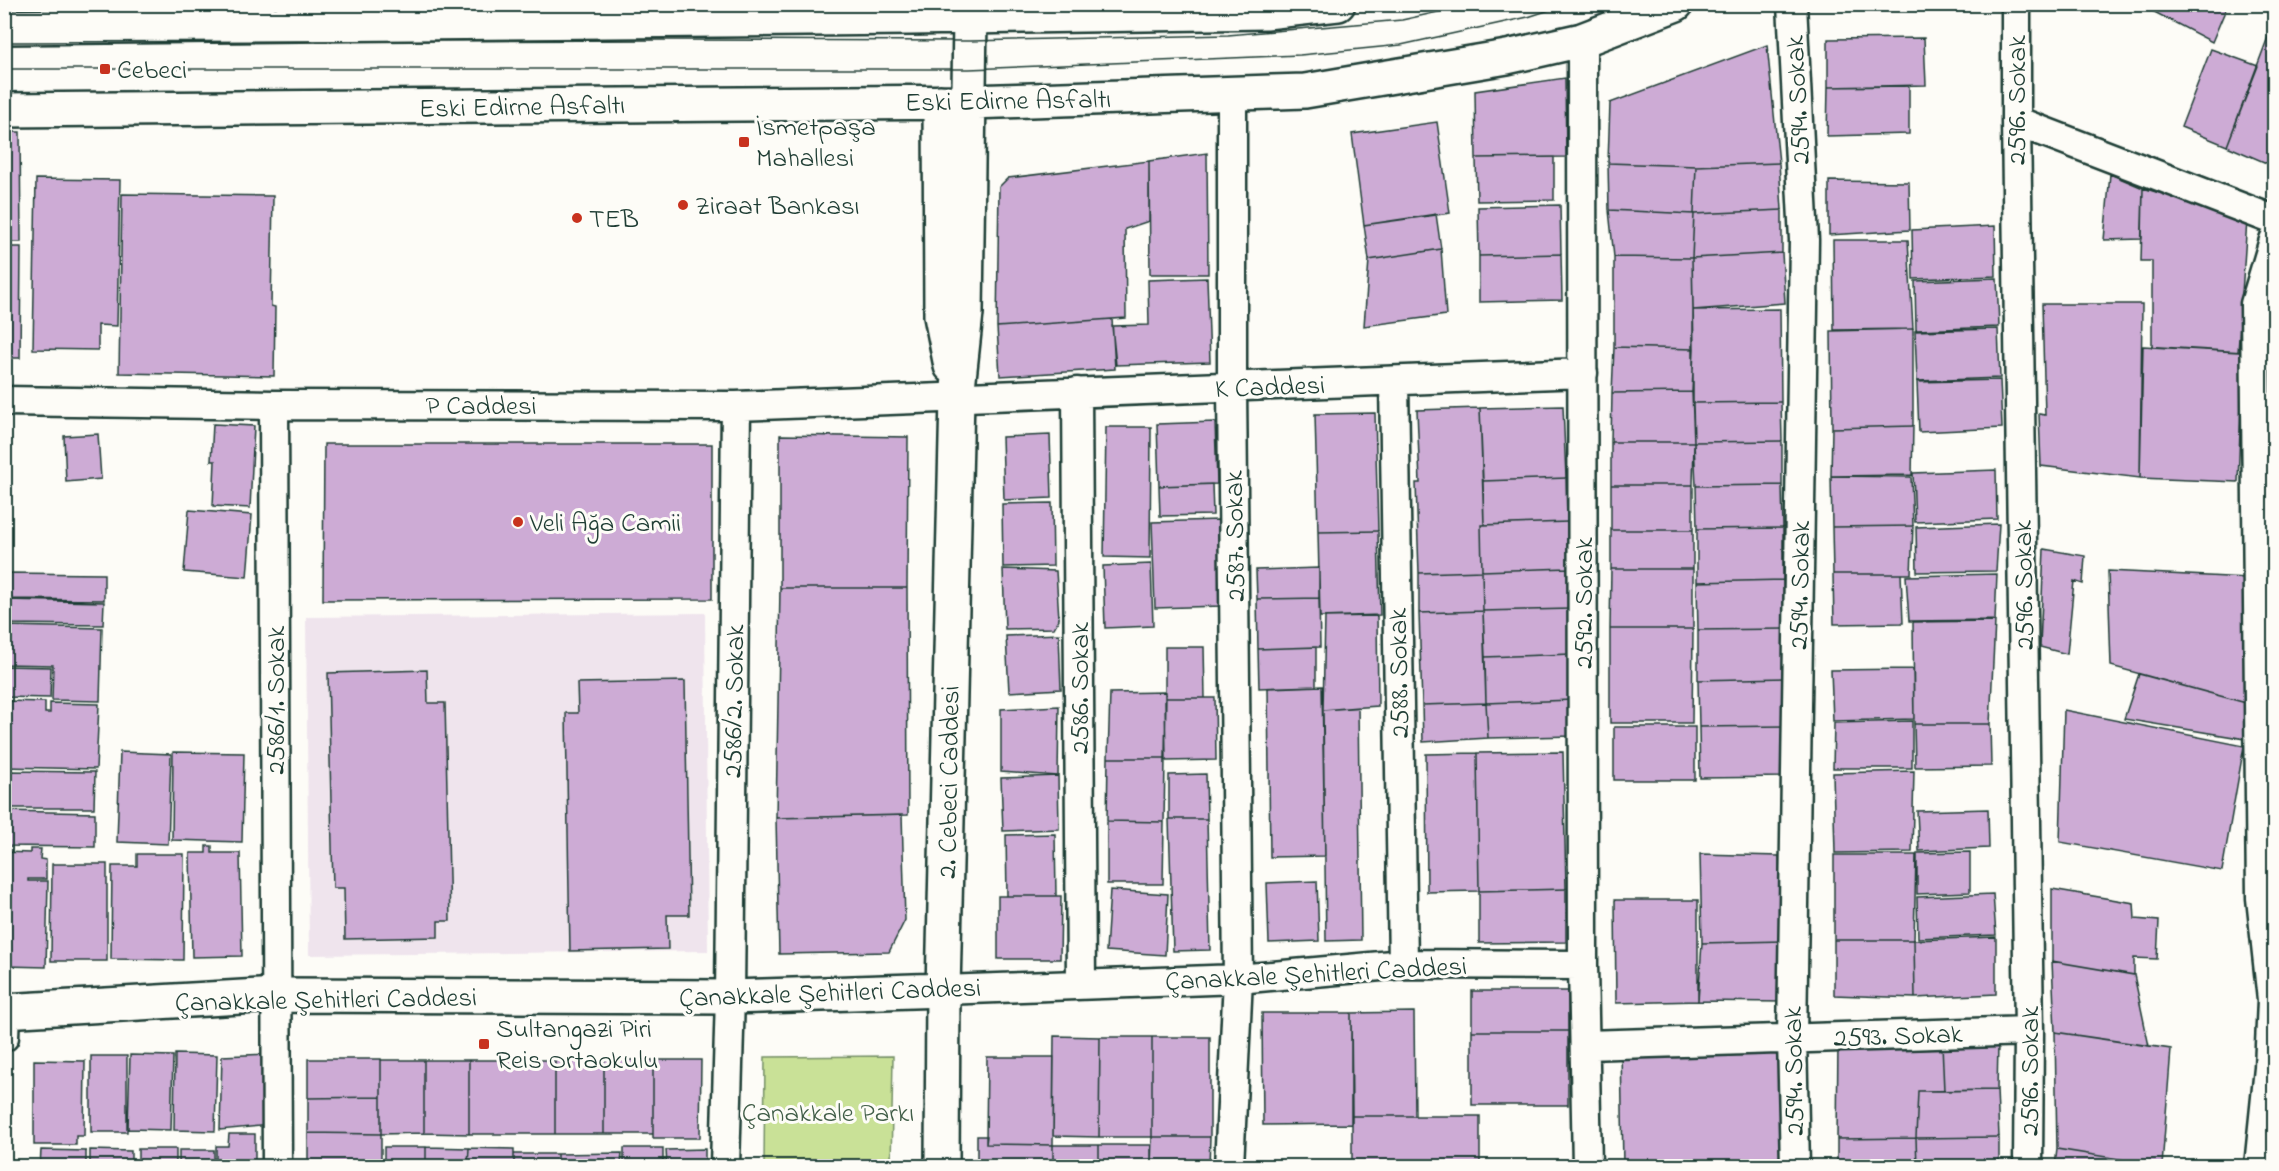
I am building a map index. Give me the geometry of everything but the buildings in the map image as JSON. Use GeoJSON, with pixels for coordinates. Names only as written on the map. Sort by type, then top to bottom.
{"type":"FeatureCollection","features":[{"type":"Feature","properties":{"kind":"main road"},"geometry":{"type":"LineString","coordinates":[[4,27],[38,16],[1266,12],[1338,4]]}},
{"type":"Feature","properties":{"kind":"main road","name":"Eski Edirne Asfaltı"},"geometry":{"type":"LineString","coordinates":[[4,110],[955,102],[1305,91],[1507,57],[1582,40],[1676,4]]}},
{"type":"Feature","properties":{"kind":"main road","name":"2. Cebeci Caddesi"},"geometry":{"type":"LineString","coordinates":[[942,1167],[957,397],[966,313],[955,102],[954,13]]}},
{"type":"Feature","properties":{"kind":"main road","name":"Çanakkale Şehitleri Caddesi"},"geometry":{"type":"LineString","coordinates":[[5,1011],[277,995],[730,997],[944,990]]}},
{"type":"Feature","properties":{"kind":"street","name":"2594. Sokak"},"geometry":{"type":"LineString","coordinates":[[1792,4],[1804,240],[1792,1038],[1795,1167]]}},
{"type":"Feature","properties":{"kind":"street","name":"2596. Sokak"},"geometry":{"type":"LineString","coordinates":[[2016,4],[2029,1031],[2028,1167]]}},
{"type":"Feature","properties":{"kind":"street","name":"2592. Sokak"},"geometry":{"type":"LineString","coordinates":[[1582,40],[1583,965],[1587,1167]]}},
{"type":"Feature","properties":{"kind":"street","name":"2587. Sokak"},"geometry":{"type":"LineString","coordinates":[[1229,1167],[1238,979],[1232,388],[1232,93]]}},
{"type":"Feature","properties":{"kind":"street"},"geometry":{"type":"LineString","coordinates":[[2016,121],[2274,220]]}},
{"type":"Feature","properties":{"kind":"street"},"geometry":{"type":"LineString","coordinates":[[2259,1167],[2269,1068],[2271,1000],[2261,898],[2255,304],[2274,240]]}},
{"type":"Feature","properties":{"kind":"street","name":"K Caddesi"},"geometry":{"type":"LineString","coordinates":[[957,397],[1583,373]]}},
{"type":"Feature","properties":{"kind":"street","name":"2588. Sokak"},"geometry":{"type":"LineString","coordinates":[[1394,381],[1403,964]]}},
{"type":"Feature","properties":{"kind":"street","name":"2586. Sokak"},"geometry":{"type":"LineString","coordinates":[[1077,392],[1081,984]]}},
{"type":"Feature","properties":{"kind":"street","name":"P Caddesi"},"geometry":{"type":"LineString","coordinates":[[4,402],[736,406],[957,397]]}},
{"type":"Feature","properties":{"kind":"street","name":"2586/1. Sokak"},"geometry":{"type":"LineString","coordinates":[[274,405],[277,1167]]}},
{"type":"Feature","properties":{"kind":"street","name":"2586/2. Sokak"},"geometry":{"type":"LineString","coordinates":[[725,1167],[730,997],[736,406]]}},
{"type":"Feature","properties":{"kind":"street","name":"Çanakkale Şehitleri Caddesi"},"geometry":{"type":"LineString","coordinates":[[944,990],[1238,979],[1403,964],[1583,965]]}},
{"type":"Feature","properties":{"kind":"street"},"geometry":{"type":"LineString","coordinates":[[4,1037],[5,1011]]}},
{"type":"Feature","properties":{"kind":"street","name":"2593. Sokak"},"geometry":{"type":"LineString","coordinates":[[1586,1046],[2029,1031]]}},
{"type":"Feature","properties":{"kind":"shaded area"},"geometry":{"type":"Polygon","coordinates":[[[705,613],[708,951],[309,955],[306,617],[705,613]]]}},
{"type":"Feature","properties":{"kind":"green space","name":"Çanakkale Parkı"},"geometry":{"type":"Polygon","coordinates":[[[893,1056],[891,1166],[764,1166],[765,1057],[893,1056]]]}},
{"type":"Feature","properties":{"kind":"tram line"},"geometry":{"type":"LineString","coordinates":[[4,42],[970,41],[1228,35],[1402,20],[1474,4]]}},
{"type":"Feature","properties":{"kind":"tram line"},"geometry":{"type":"LineString","coordinates":[[4,69],[969,69],[1300,55],[1401,45],[1528,17],[1568,4]]}},
{"type":"Feature","properties":{"kind":"place","name":"Cebeci"},"geometry":{"type":"Point","coordinates":[105,69]}},
{"type":"Feature","properties":{"kind":"place","name":"İsmetpaşa Mahallesi"},"geometry":{"type":"Point","coordinates":[744,142]}},
{"type":"Feature","properties":{"kind":"place","name":"Ziraat Bankası"},"geometry":{"type":"Point","coordinates":[683,205]}},
{"type":"Feature","properties":{"kind":"place","name":"TEB"},"geometry":{"type":"Point","coordinates":[577,218]}},
{"type":"Feature","properties":{"kind":"place","name":"Veli Ağa Camii"},"geometry":{"type":"Point","coordinates":[518,522]}},
{"type":"Feature","properties":{"kind":"place","name":"Sultangazi Piri Reis Ortaokulu"},"geometry":{"type":"Point","coordinates":[484,1044]}}]}
